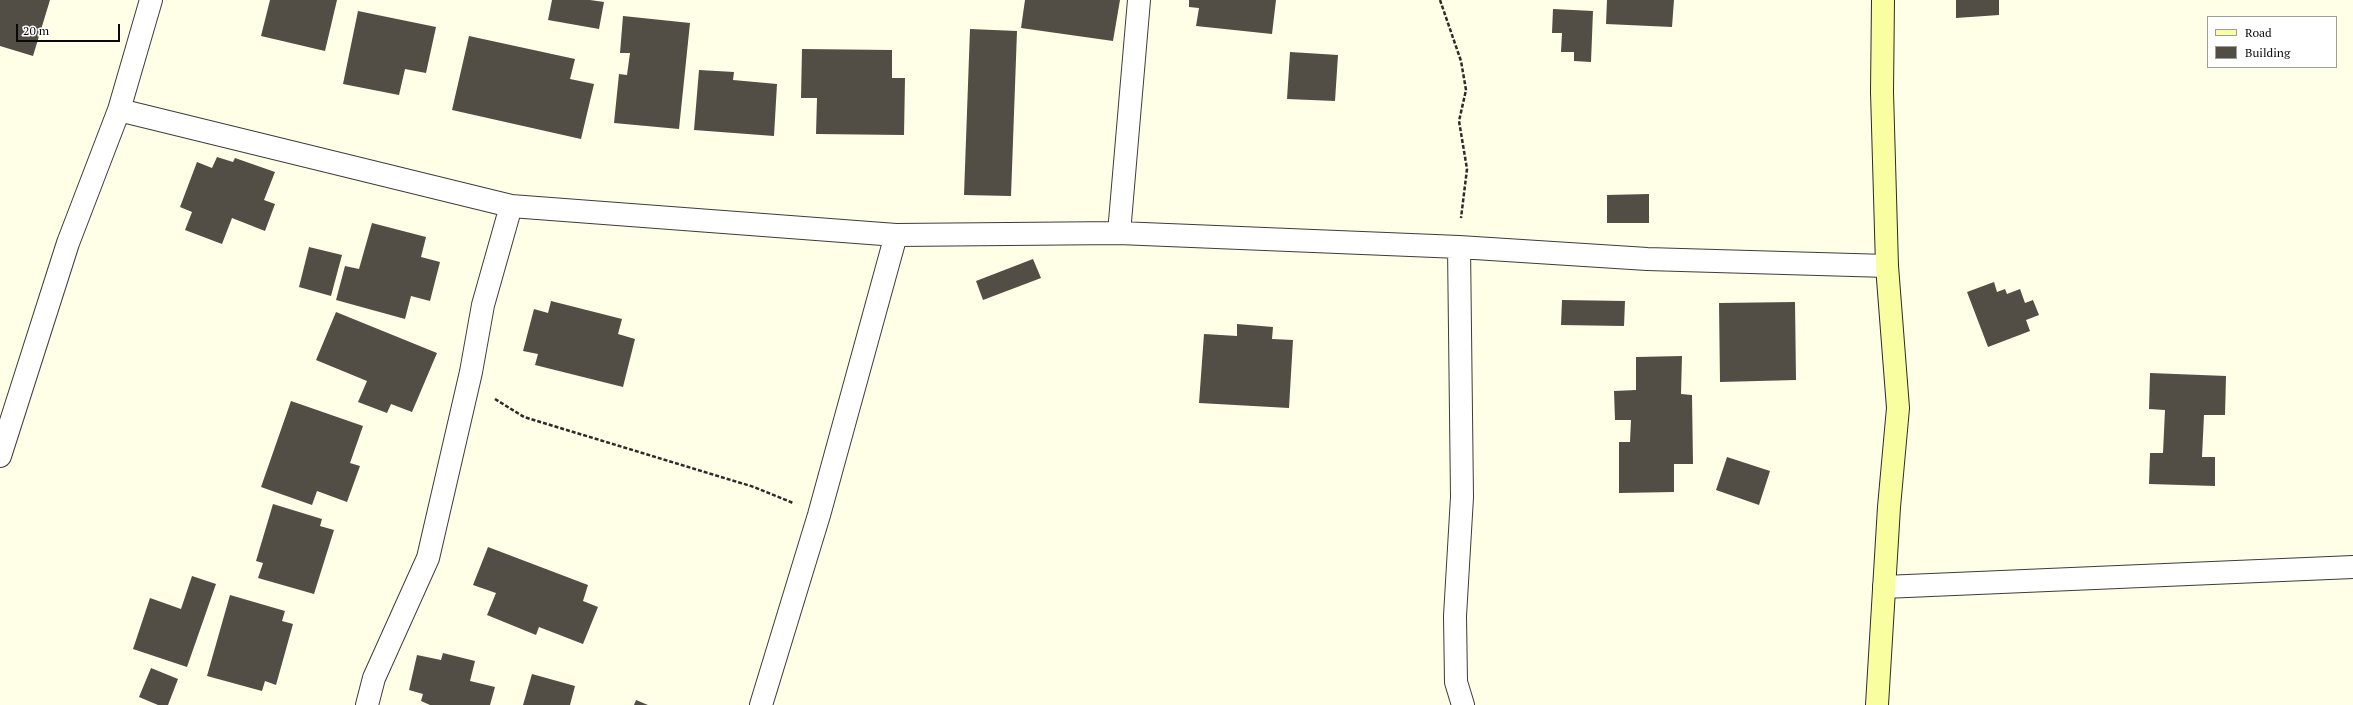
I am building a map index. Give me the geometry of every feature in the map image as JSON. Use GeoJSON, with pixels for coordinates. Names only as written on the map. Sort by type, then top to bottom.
{"type":"FeatureCollection","features":[{"type":"Feature","properties":{"kind":"street"},"geometry":{"type":"LineString","coordinates":[[0,456],[68,243],[119,110],[151,0]]}},
{"type":"Feature","properties":{"kind":"street"},"geometry":{"type":"LineString","coordinates":[[1119,233],[1139,0]]}},
{"type":"Feature","properties":{"kind":"street"},"geometry":{"type":"LineString","coordinates":[[1877,705],[1884,587],[1898,408],[1887,266],[1882,92],[1883,0]]}},
{"type":"Feature","properties":{"kind":"street"},"geometry":{"type":"LineString","coordinates":[[119,110],[511,206],[896,234],[1119,233],[1458,247],[1647,259],[1887,266]]}},
{"type":"Feature","properties":{"kind":"street"},"geometry":{"type":"LineString","coordinates":[[367,705],[374,678],[428,558],[471,372],[483,305],[511,206]]}},
{"type":"Feature","properties":{"kind":"street"},"geometry":{"type":"LineString","coordinates":[[761,705],[819,514],[896,234]]}},
{"type":"Feature","properties":{"kind":"street"},"geometry":{"type":"LineString","coordinates":[[1458,247],[1462,497],[1455,616],[1456,682],[1463,705]]}},
{"type":"Feature","properties":{"kind":"street"},"geometry":{"type":"LineString","coordinates":[[1884,587],[2353,567]]}},
{"type":"Feature","properties":{"kind":"path"},"geometry":{"type":"LineString","coordinates":[[1440,0],[1461,61],[1466,90],[1459,121],[1467,169],[1458,247]]}},
{"type":"Feature","properties":{"kind":"path"},"geometry":{"type":"LineString","coordinates":[[471,372],[498,402],[524,417],[754,487],[819,514]]}},
{"type":"Feature","properties":{"kind":"building"},"geometry":{"type":"Polygon","coordinates":[[[0,0],[50,0],[33,56],[0,46],[0,0]]]}},
{"type":"Feature","properties":{"kind":"building"},"geometry":{"type":"Polygon","coordinates":[[[270,0],[337,0],[325,51],[261,36],[270,0]]]}},
{"type":"Feature","properties":{"kind":"building"},"geometry":{"type":"Polygon","coordinates":[[[552,0],[590,0],[604,2],[599,29],[548,20],[552,0]]]}},
{"type":"Feature","properties":{"kind":"building"},"geometry":{"type":"Polygon","coordinates":[[[1025,0],[1120,0],[1113,41],[1021,28],[1025,0]]]}},
{"type":"Feature","properties":{"kind":"building"},"geometry":{"type":"Polygon","coordinates":[[[1189,0],[1276,0],[1272,34],[1196,26],[1199,8],[1189,7],[1189,0]]]}},
{"type":"Feature","properties":{"kind":"building"},"geometry":{"type":"Polygon","coordinates":[[[1607,0],[1674,0],[1672,27],[1606,24],[1607,0]]]}},
{"type":"Feature","properties":{"kind":"building"},"geometry":{"type":"Polygon","coordinates":[[[1956,0],[1999,0],[1999,15],[1956,18],[1956,0]]]}},
{"type":"Feature","properties":{"kind":"building"},"geometry":{"type":"Polygon","coordinates":[[[1553,9],[1593,11],[1591,62],[1574,61],[1574,52],[1561,52],[1562,33],[1552,33],[1553,9]]]}},
{"type":"Feature","properties":{"kind":"building"},"geometry":{"type":"Polygon","coordinates":[[[358,11],[436,27],[426,73],[405,69],[399,95],[343,84],[358,11]]]}},
{"type":"Feature","properties":{"kind":"building"},"geometry":{"type":"Polygon","coordinates":[[[623,16],[690,23],[679,129],[614,123],[619,74],[627,75],[630,53],[620,53],[623,16]]]}},
{"type":"Feature","properties":{"kind":"building"},"geometry":{"type":"Polygon","coordinates":[[[970,29],[1017,31],[1011,196],[964,195],[970,29]]]}},
{"type":"Feature","properties":{"kind":"building"},"geometry":{"type":"Polygon","coordinates":[[[469,36],[575,59],[570,79],[594,84],[581,139],[452,110],[469,36]]]}},
{"type":"Feature","properties":{"kind":"building"},"geometry":{"type":"Polygon","coordinates":[[[802,49],[892,50],[892,78],[905,78],[904,135],[816,134],[817,98],[801,98],[802,49]]]}},
{"type":"Feature","properties":{"kind":"building"},"geometry":{"type":"Polygon","coordinates":[[[1290,52],[1338,55],[1335,101],[1287,99],[1290,52]]]}},
{"type":"Feature","properties":{"kind":"building"},"geometry":{"type":"Polygon","coordinates":[[[699,70],[734,72],[733,80],[777,84],[774,136],[694,130],[699,70]]]}},
{"type":"Feature","properties":{"kind":"building"},"geometry":{"type":"Polygon","coordinates":[[[217,157],[233,162],[235,158],[275,172],[264,200],[275,204],[265,231],[232,218],[222,244],[185,230],[192,212],[180,207],[197,162],[212,168],[217,157]]]}},
{"type":"Feature","properties":{"kind":"building"},"geometry":{"type":"Polygon","coordinates":[[[1649,194],[1649,223],[1607,223],[1607,195],[1649,194]]]}},
{"type":"Feature","properties":{"kind":"building"},"geometry":{"type":"Polygon","coordinates":[[[372,223],[426,237],[421,257],[440,262],[430,301],[411,296],[405,319],[336,300],[345,266],[359,269],[372,223]]]}},
{"type":"Feature","properties":{"kind":"building"},"geometry":{"type":"Polygon","coordinates":[[[309,247],[342,255],[331,296],[299,287],[309,247]]]}},
{"type":"Feature","properties":{"kind":"building"},"geometry":{"type":"Polygon","coordinates":[[[1033,259],[1041,278],[983,300],[976,281],[1033,259]]]}},
{"type":"Feature","properties":{"kind":"building"},"geometry":{"type":"Polygon","coordinates":[[[1994,282],[1997,292],[2005,289],[2007,294],[2020,289],[2025,303],[2033,300],[2039,315],[2026,320],[2030,331],[1988,347],[1967,292],[1994,282]]]}},
{"type":"Feature","properties":{"kind":"building"},"geometry":{"type":"Polygon","coordinates":[[[1562,300],[1625,301],[1624,326],[1561,325],[1562,300]]]}},
{"type":"Feature","properties":{"kind":"building"},"geometry":{"type":"Polygon","coordinates":[[[551,301],[622,319],[618,334],[635,339],[623,387],[535,365],[538,354],[523,351],[534,309],[548,313],[551,301]]]}},
{"type":"Feature","properties":{"kind":"building"},"geometry":{"type":"Polygon","coordinates":[[[1795,302],[1796,380],[1720,382],[1719,303],[1795,302]]]}},
{"type":"Feature","properties":{"kind":"building"},"geometry":{"type":"Polygon","coordinates":[[[336,312],[437,353],[412,412],[391,404],[387,413],[358,402],[367,381],[316,360],[336,312]]]}},
{"type":"Feature","properties":{"kind":"building"},"geometry":{"type":"Polygon","coordinates":[[[1237,324],[1273,327],[1272,339],[1293,340],[1289,408],[1199,403],[1204,334],[1237,336],[1237,324]]]}},
{"type":"Feature","properties":{"kind":"building"},"geometry":{"type":"Polygon","coordinates":[[[1682,356],[1681,394],[1692,395],[1693,464],[1674,464],[1674,492],[1619,493],[1619,442],[1630,442],[1631,420],[1615,420],[1614,391],[1636,390],[1636,357],[1682,356]]]}},
{"type":"Feature","properties":{"kind":"building"},"geometry":{"type":"Polygon","coordinates":[[[2150,373],[2226,376],[2225,415],[2204,415],[2202,457],[2215,457],[2215,486],[2149,484],[2150,453],[2163,453],[2165,410],[2149,409],[2150,373]]]}},
{"type":"Feature","properties":{"kind":"building"},"geometry":{"type":"Polygon","coordinates":[[[291,401],[363,426],[350,463],[360,466],[347,502],[317,491],[312,505],[261,487],[291,401]]]}},
{"type":"Feature","properties":{"kind":"building"},"geometry":{"type":"Polygon","coordinates":[[[1727,457],[1770,471],[1759,505],[1716,490],[1727,457]]]}},
{"type":"Feature","properties":{"kind":"building"},"geometry":{"type":"Polygon","coordinates":[[[273,504],[322,519],[320,526],[334,530],[314,594],[258,578],[263,563],[256,561],[273,504]]]}},
{"type":"Feature","properties":{"kind":"building"},"geometry":{"type":"Polygon","coordinates":[[[488,547],[588,585],[583,601],[598,607],[583,644],[539,627],[536,635],[487,615],[496,593],[473,585],[488,547]]]}},
{"type":"Feature","properties":{"kind":"building"},"geometry":{"type":"Polygon","coordinates":[[[192,576],[216,584],[187,667],[133,649],[150,598],[181,609],[192,576]]]}},
{"type":"Feature","properties":{"kind":"building"},"geometry":{"type":"Polygon","coordinates":[[[230,595],[285,611],[282,621],[293,624],[276,685],[265,681],[262,691],[207,676],[230,595]]]}},
{"type":"Feature","properties":{"kind":"building"},"geometry":{"type":"Polygon","coordinates":[[[443,653],[475,661],[470,681],[495,687],[490,705],[430,705],[421,701],[423,694],[409,690],[417,655],[441,660],[443,653]]]}},
{"type":"Feature","properties":{"kind":"building"},"geometry":{"type":"Polygon","coordinates":[[[151,668],[178,679],[168,705],[158,705],[139,697],[151,668]]]}},
{"type":"Feature","properties":{"kind":"building"},"geometry":{"type":"Polygon","coordinates":[[[532,674],[575,686],[570,705],[523,705],[532,674]]]}},
{"type":"Feature","properties":{"kind":"building"},"geometry":{"type":"Polygon","coordinates":[[[636,700],[648,705],[634,705],[636,700]]]}}]}
